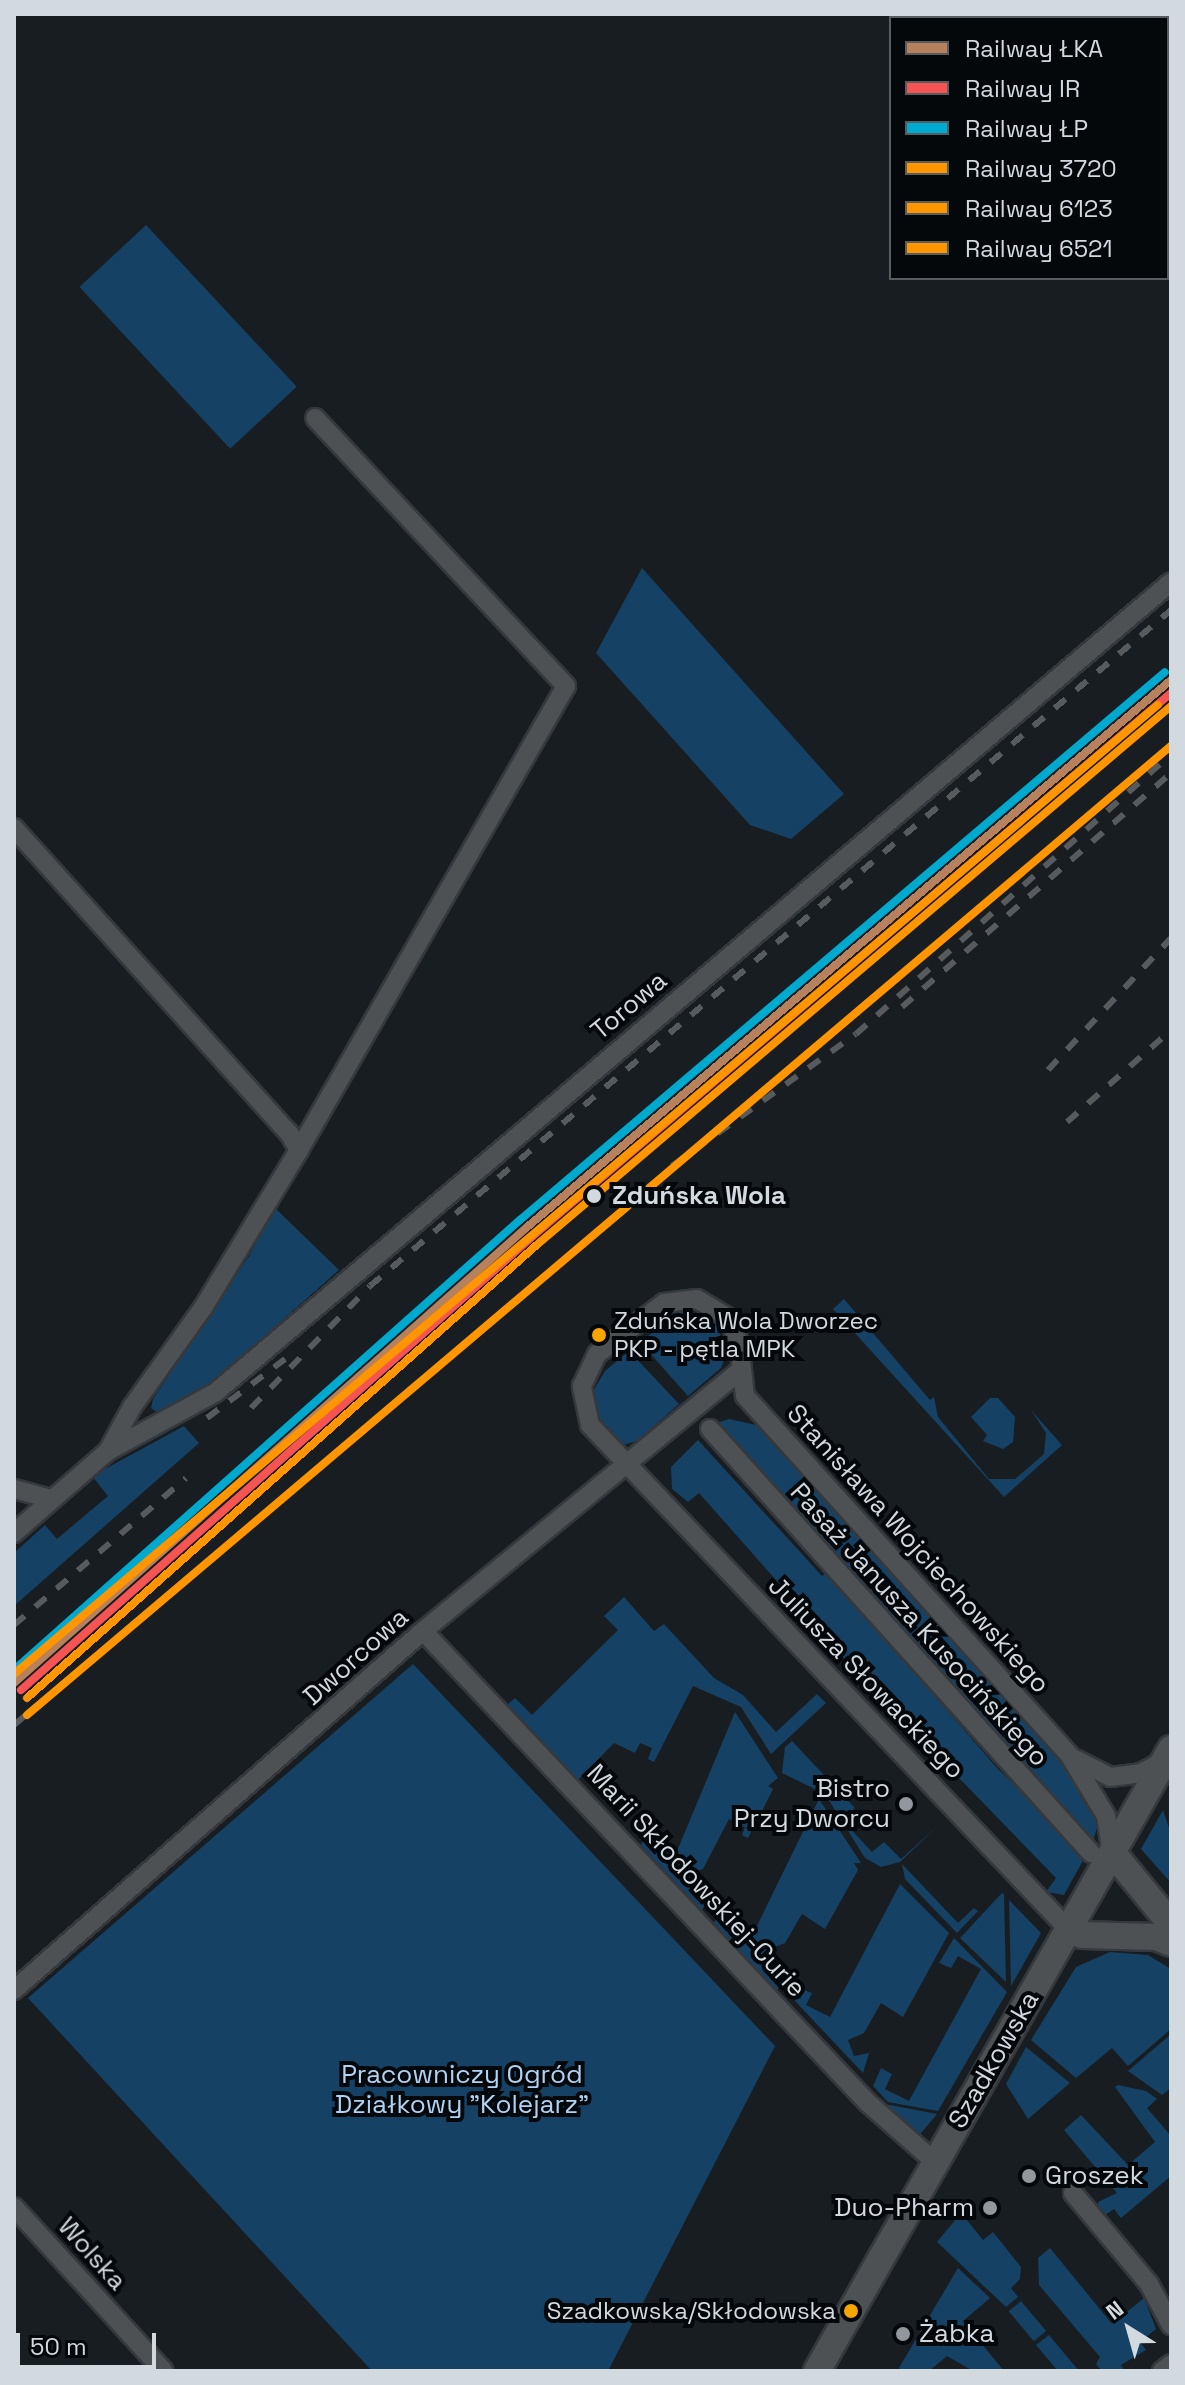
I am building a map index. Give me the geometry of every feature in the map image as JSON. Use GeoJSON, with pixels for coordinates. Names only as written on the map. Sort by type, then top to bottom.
{"type":"FeatureCollection","features":[{"type":"Feature","properties":{"kind":"street"},"geometry":{"type":"LineString","coordinates":[[14,1533],[108,1451],[132,1407],[203,1308],[299,1150],[566,686],[315,418]]}},
{"type":"Feature","properties":{"kind":"street","name":"Torowa"},"geometry":{"type":"LineString","coordinates":[[108,1451],[216,1392],[1171,582]]}},
{"type":"Feature","properties":{"kind":"street"},"geometry":{"type":"LineString","coordinates":[[14,828],[289,1133],[299,1150]]}},
{"type":"Feature","properties":{"kind":"street","name":"Stanisława Wojciechowskiego"},"geometry":{"type":"LineString","coordinates":[[626,1464],[584,1414],[582,1386],[597,1354],[651,1309],[697,1299],[727,1317],[739,1342],[739,1371],[749,1401],[1070,1756],[1106,1816],[1101,1852]]}},
{"type":"Feature","properties":{"kind":"street","name":"Dworcowa"},"geometry":{"type":"LineString","coordinates":[[14,1990],[423,1631],[739,1371]]}},
{"type":"Feature","properties":{"kind":"street","name":"Pasaż Janusza Kusocińskiego"},"geometry":{"type":"LineString","coordinates":[[710,1429],[1101,1852]]}},
{"type":"Feature","properties":{"kind":"street","name":"Juliusza Słowackiego"},"geometry":{"type":"LineString","coordinates":[[626,1464],[1068,1929]]}},
{"type":"Feature","properties":{"kind":"street"},"geometry":{"type":"LineString","coordinates":[[14,1489],[52,1499]]}},
{"type":"Feature","properties":{"kind":"street","name":"Marii Skłodowskiej-Curie"},"geometry":{"type":"LineString","coordinates":[[423,1631],[868,2103],[935,2162]]}},
{"type":"Feature","properties":{"kind":"street","name":"Stanisława Wojciechowskiego"},"geometry":{"type":"LineString","coordinates":[[1070,1756],[1110,1777],[1141,1773],[1168,1755]]}},
{"type":"Feature","properties":{"kind":"street","name":"Szadkowska"},"geometry":{"type":"LineString","coordinates":[[817,2371],[1068,1929],[1101,1852],[1168,1755]]}},
{"type":"Feature","properties":{"kind":"street"},"geometry":{"type":"LineString","coordinates":[[1101,1852],[1171,1924]]}},
{"type":"Feature","properties":{"kind":"street"},"geometry":{"type":"LineString","coordinates":[[1068,1929],[1082,1935],[1156,1937],[1171,1943]]}},
{"type":"Feature","properties":{"kind":"street"},"geometry":{"type":"LineString","coordinates":[[1073,2193],[1149,2284],[1171,2325]]}},
{"type":"Feature","properties":{"kind":"street","name":"Wolska"},"geometry":{"type":"LineString","coordinates":[[14,2207],[164,2371]]}},
{"type":"Feature","properties":{"kind":"street"},"geometry":{"type":"LineString","coordinates":[[1162,2371],[1171,2364]]}},
{"type":"Feature","properties":{"kind":"green space"},"geometry":{"type":"Polygon","coordinates":[[[146,225],[297,387],[230,449],[79,287],[146,225]]]}},
{"type":"Feature","properties":{"kind":"green space"},"geometry":{"type":"Polygon","coordinates":[[[642,568],[844,794],[791,839],[750,825],[596,653],[642,568]]]}},
{"type":"Feature","properties":{"kind":"green space"},"geometry":{"type":"Polygon","coordinates":[[[274,1207],[339,1270],[209,1385],[158,1413],[151,1408],[153,1399],[249,1256],[274,1207]]]}},
{"type":"Feature","properties":{"kind":"green space"},"geometry":{"type":"Polygon","coordinates":[[[844,1299],[930,1400],[934,1397],[938,1417],[989,1479],[1015,1479],[1044,1454],[1046,1433],[1031,1410],[1062,1445],[1004,1497],[833,1309],[844,1299]]]}},
{"type":"Feature","properties":{"kind":"green space"},"geometry":{"type":"Polygon","coordinates":[[[684,1309],[714,1320],[727,1352],[721,1368],[688,1396],[640,1342],[684,1309]]]}},
{"type":"Feature","properties":{"kind":"green space"},"geometry":{"type":"Polygon","coordinates":[[[629,1351],[679,1404],[637,1441],[623,1445],[597,1420],[592,1393],[605,1371],[629,1351]]]}},
{"type":"Feature","properties":{"kind":"green space"},"geometry":{"type":"Polygon","coordinates":[[[990,1398],[998,1398],[1015,1417],[1013,1442],[1003,1449],[983,1441],[987,1435],[971,1417],[990,1398]]]}},
{"type":"Feature","properties":{"kind":"green space"},"geometry":{"type":"Polygon","coordinates":[[[729,1419],[761,1426],[1061,1761],[1099,1819],[1092,1846],[900,1627],[835,1565],[841,1559],[717,1423],[729,1419]]]}},
{"type":"Feature","properties":{"kind":"green space"},"geometry":{"type":"Polygon","coordinates":[[[184,1426],[199,1443],[14,1606],[14,1553],[45,1525],[57,1539],[108,1496],[92,1476],[184,1426]]]}},
{"type":"Feature","properties":{"kind":"green space"},"geometry":{"type":"Polygon","coordinates":[[[698,1440],[822,1576],[827,1572],[998,1769],[1086,1855],[1064,1895],[1046,1892],[1056,1878],[794,1608],[792,1598],[699,1493],[688,1502],[672,1489],[671,1467],[698,1440]]]}},
{"type":"Feature","properties":{"kind":"green space"},"geometry":{"type":"Polygon","coordinates":[[[624,1597],[654,1631],[664,1624],[714,1678],[743,1695],[776,1732],[817,1694],[826,1703],[771,1754],[741,1707],[693,1686],[654,1762],[648,1759],[652,1748],[640,1743],[635,1753],[614,1743],[578,1780],[508,1704],[515,1698],[532,1715],[618,1630],[604,1616],[624,1597]]]}},
{"type":"Feature","properties":{"kind":"green space","name":"Pracowniczy Ogród Działkowy \"Kolejarz\""},"geometry":{"type":"Polygon","coordinates":[[[413,1664],[775,2046],[608,2371],[372,2371],[28,1998],[413,1664]]]}},
{"type":"Feature","properties":{"kind":"green space"},"geometry":{"type":"Polygon","coordinates":[[[735,1712],[778,1778],[768,1786],[773,1789],[755,1825],[750,1822],[746,1828],[751,1832],[748,1838],[742,1835],[745,1827],[729,1819],[703,1869],[689,1874],[696,1893],[709,1888],[711,1892],[703,1897],[707,1901],[702,1910],[641,1845],[646,1832],[656,1830],[652,1841],[677,1851],[735,1712]]]}},
{"type":"Feature","properties":{"kind":"green space"},"geometry":{"type":"Polygon","coordinates":[[[792,1741],[855,1808],[842,1820],[872,1852],[884,1842],[901,1859],[939,1825],[900,1862],[881,1867],[865,1858],[825,1794],[782,1773],[785,1747],[792,1741]]]}},
{"type":"Feature","properties":{"kind":"green space"},"geometry":{"type":"Polygon","coordinates":[[[819,1799],[861,1863],[854,1863],[858,1870],[825,1929],[802,1914],[785,1943],[765,1951],[771,1969],[784,1964],[787,1970],[777,1991],[714,1923],[720,1910],[728,1907],[734,1910],[728,1923],[753,1934],[819,1799]]]}},
{"type":"Feature","properties":{"kind":"green space"},"geometry":{"type":"Polygon","coordinates":[[[1163,1810],[1171,1834],[1171,1883],[1141,1849],[1163,1810]]]}},
{"type":"Feature","properties":{"kind":"green space"},"geometry":{"type":"Polygon","coordinates":[[[902,1864],[958,1923],[974,1908],[978,1911],[957,1933],[905,1879],[902,1864]]]}},
{"type":"Feature","properties":{"kind":"green space"},"geometry":{"type":"Polygon","coordinates":[[[900,1884],[949,1933],[903,2017],[881,2003],[864,2033],[848,2040],[854,2056],[869,2053],[863,2073],[795,2001],[801,1989],[812,1993],[806,2005],[830,2017],[900,1884]]]}},
{"type":"Feature","properties":{"kind":"green space"},"geometry":{"type":"Polygon","coordinates":[[[1004,1894],[1006,1982],[960,1938],[1004,1894]]]}},
{"type":"Feature","properties":{"kind":"green space"},"geometry":{"type":"Polygon","coordinates":[[[1009,1900],[1041,1933],[1011,1986],[1009,1900]]]}},
{"type":"Feature","properties":{"kind":"green space"},"geometry":{"type":"Polygon","coordinates":[[[954,1938],[1007,1992],[938,2111],[888,2102],[873,2086],[881,2068],[892,2074],[885,2089],[909,2101],[981,1969],[958,1956],[951,1968],[939,1963],[954,1938]]]}},
{"type":"Feature","properties":{"kind":"green space"},"geometry":{"type":"Polygon","coordinates":[[[1110,1952],[1148,1955],[1171,1969],[1171,2029],[1128,2066],[1112,2048],[1076,2078],[1031,2040],[1076,1967],[1110,1952]]]}},
{"type":"Feature","properties":{"kind":"green space"},"geometry":{"type":"Polygon","coordinates":[[[1171,2034],[1171,2088],[1162,2095],[1128,2071],[1171,2034]]]}},
{"type":"Feature","properties":{"kind":"green space"},"geometry":{"type":"Polygon","coordinates":[[[1026,2047],[1070,2083],[1028,2119],[1006,2084],[1026,2047]]]}},
{"type":"Feature","properties":{"kind":"green space"},"geometry":{"type":"Polygon","coordinates":[[[1115,2087],[1146,2091],[1157,2099],[1147,2108],[1171,2136],[1171,2176],[1121,2218],[1114,2209],[1105,2215],[1098,2211],[1098,2202],[1117,2193],[1064,2130],[1081,2115],[1128,2165],[1155,2142],[1115,2087]]]}},
{"type":"Feature","properties":{"kind":"green space"},"geometry":{"type":"Polygon","coordinates":[[[885,2105],[890,2105],[937,2114],[917,2138],[885,2105]]]}},
{"type":"Feature","properties":{"kind":"green space"},"geometry":{"type":"Polygon","coordinates":[[[961,2213],[983,2240],[993,2232],[1021,2267],[1020,2279],[1011,2288],[1018,2297],[1006,2307],[937,2242],[961,2213]]]}},
{"type":"Feature","properties":{"kind":"green space"},"geometry":{"type":"Polygon","coordinates":[[[1050,2248],[1112,2324],[1144,2298],[1156,2329],[1140,2342],[1146,2350],[1121,2365],[1125,2371],[1102,2371],[1096,2364],[1100,2357],[1039,2285],[1038,2258],[1050,2248]]]}},
{"type":"Feature","properties":{"kind":"green space"},"geometry":{"type":"Polygon","coordinates":[[[958,2268],[990,2298],[963,2321],[1004,2371],[973,2371],[947,2356],[929,2371],[902,2371],[899,2368],[958,2268]]]}},
{"type":"Feature","properties":{"kind":"green space"},"geometry":{"type":"Polygon","coordinates":[[[1021,2301],[1046,2331],[1034,2341],[1009,2311],[1021,2301]]]}},
{"type":"Feature","properties":{"kind":"green space"},"geometry":{"type":"Polygon","coordinates":[[[1049,2335],[1079,2371],[1058,2371],[1036,2345],[1049,2335]]]}},
{"type":"Feature","properties":{"kind":"railway"},"geometry":{"type":"LineString","coordinates":[[251,1408],[370,1286],[1171,610]]}},
{"type":"Feature","properties":{"kind":"railway"},"geometry":{"type":"LineString","coordinates":[[672,1166],[856,1034],[1171,754]]}},
{"type":"Feature","properties":{"kind":"railway"},"geometry":{"type":"LineString","coordinates":[[902,1007],[1171,773]]}},
{"type":"Feature","properties":{"kind":"railway"},"geometry":{"type":"LineString","coordinates":[[1048,1070],[1171,938]]}},
{"type":"Feature","properties":{"kind":"railway"},"geometry":{"type":"LineString","coordinates":[[1067,1122],[1171,1030]]}},
{"type":"Feature","properties":{"kind":"railway"},"geometry":{"type":"LineString","coordinates":[[207,1418],[285,1359]]}},
{"type":"Feature","properties":{"kind":"railway"},"geometry":{"type":"LineString","coordinates":[[14,1625],[186,1478]]}},
{"type":"Feature","properties":{"kind":"railway"},"geometry":{"type":"LineString","coordinates":[[14,1725],[109,1645]]}},
{"type":"Feature","properties":{"kind":"rail line","name":"ŁP"},"geometry":{"type":"LineString","coordinates":[[14,1670],[520,1220],[1165,672]]}},
{"type":"Feature","properties":{"kind":"rail line","name":"ŁKA"},"geometry":{"type":"LineString","coordinates":[[14,1683],[526,1228],[1171,680]]}},
{"type":"Feature","properties":{"kind":"rail line","name":"IR"},"geometry":{"type":"LineString","coordinates":[[21,1690],[533,1236],[1171,693]]}},
{"type":"Feature","properties":{"kind":"rail line","name":"6521"},"geometry":{"type":"LineString","coordinates":[[14,1674],[1158,705]]}},
{"type":"Feature","properties":{"kind":"rail line","name":"3720"},"geometry":{"type":"LineString","coordinates":[[27,1698],[539,1243],[1171,706]]}},
{"type":"Feature","properties":{"kind":"rail line","name":"6123"},"geometry":{"type":"LineString","coordinates":[[27,1715],[1171,746]]}},
{"type":"Feature","properties":{"kind":"place","name":"Zduńska Wola"},"geometry":{"type":"Point","coordinates":[594,1196]}},
{"type":"Feature","properties":{"kind":"place","name":"Zduńska Wola Dworzec PKP - pętla MPK"},"geometry":{"type":"Point","coordinates":[599,1335]}},
{"type":"Feature","properties":{"kind":"place","name":"Bistro Przy Dworcu"},"geometry":{"type":"Point","coordinates":[906,1804]}},
{"type":"Feature","properties":{"kind":"place","name":"Groszek"},"geometry":{"type":"Point","coordinates":[1029,2176]}},
{"type":"Feature","properties":{"kind":"place","name":"Duo-Pharm"},"geometry":{"type":"Point","coordinates":[990,2208]}},
{"type":"Feature","properties":{"kind":"place","name":"Szadkowska/Skłodowska"},"geometry":{"type":"Point","coordinates":[851,2311]}},
{"type":"Feature","properties":{"kind":"place","name":"Żabka"},"geometry":{"type":"Point","coordinates":[903,2334]}}]}
